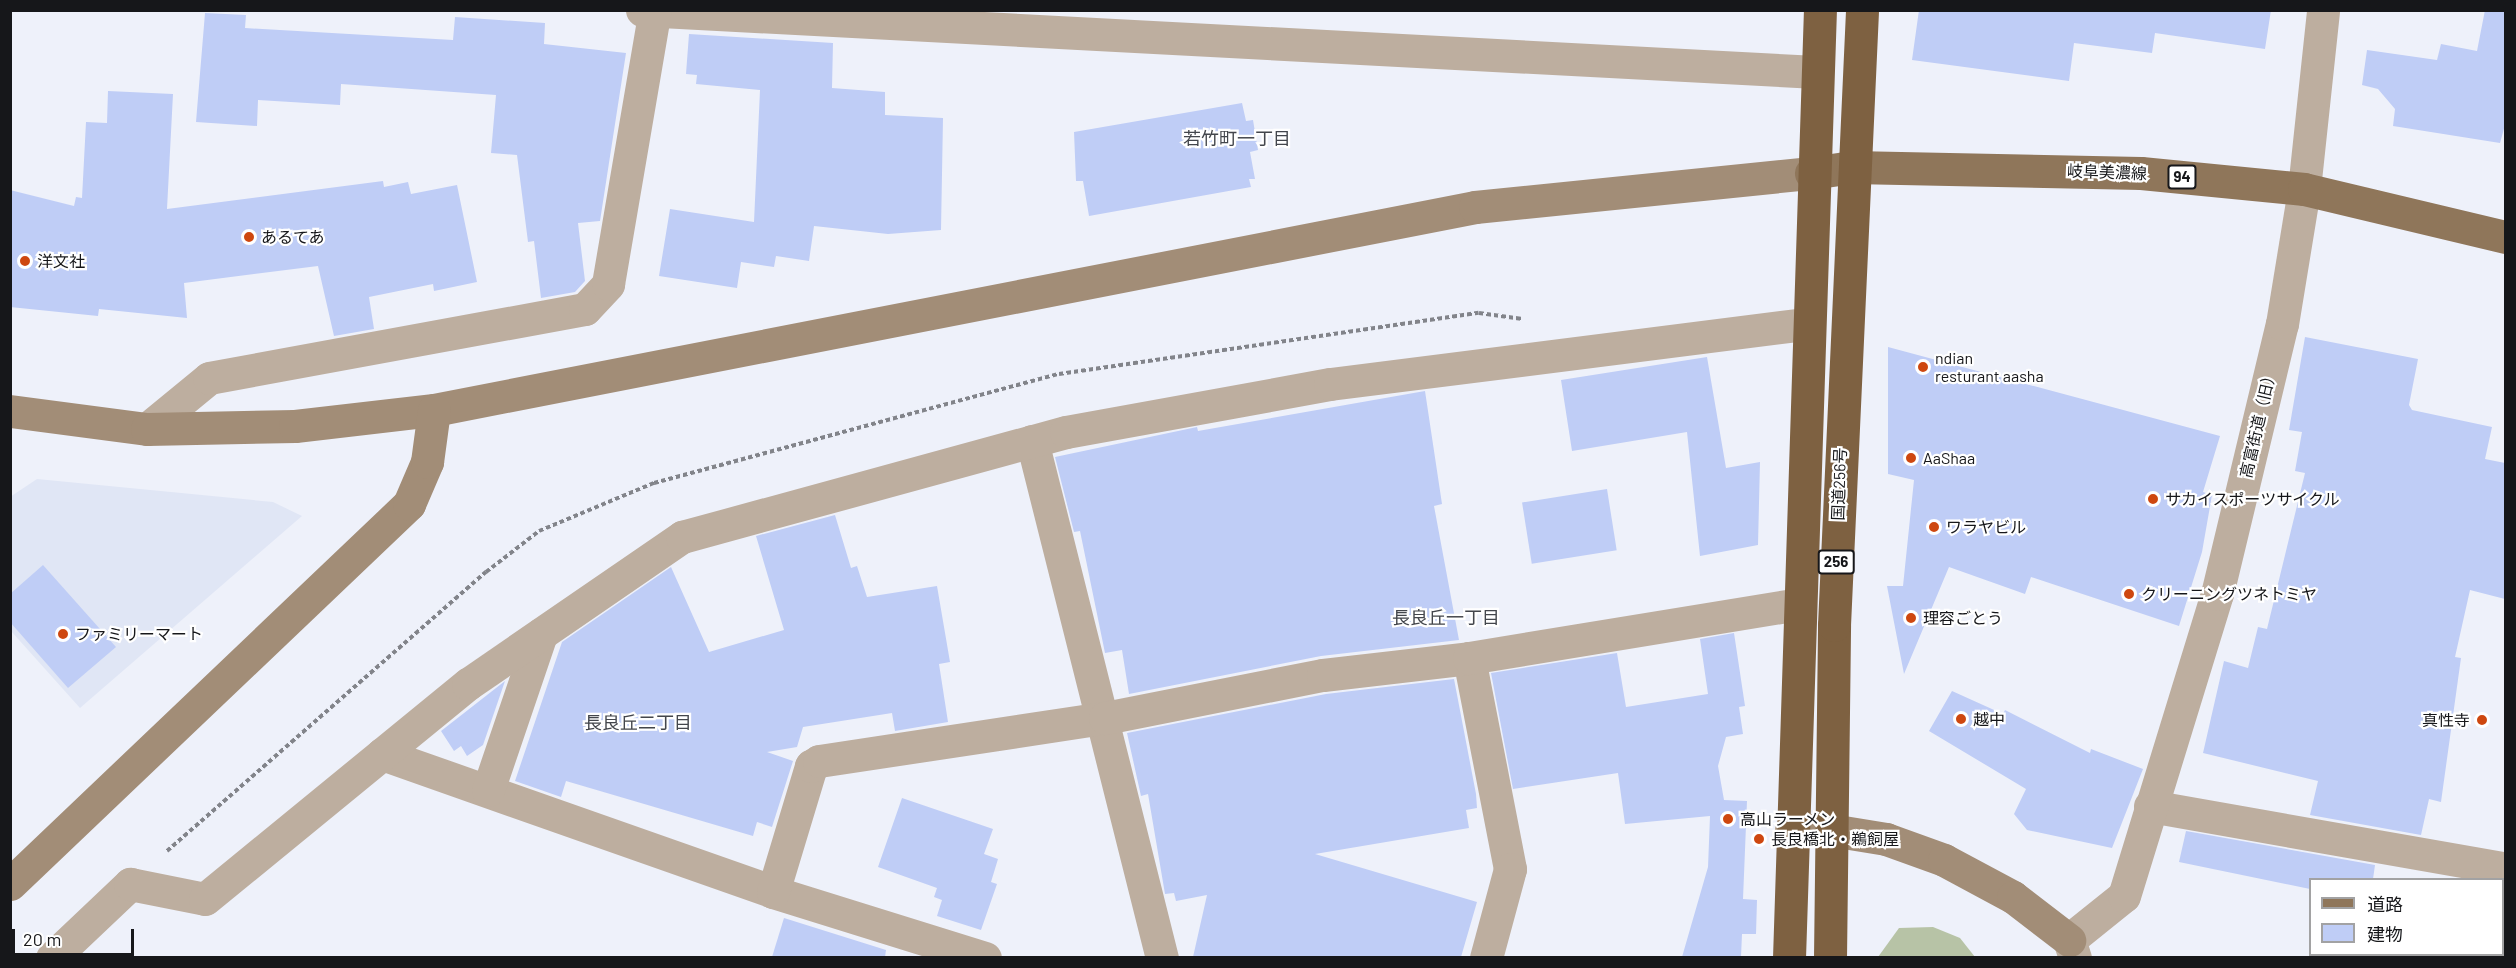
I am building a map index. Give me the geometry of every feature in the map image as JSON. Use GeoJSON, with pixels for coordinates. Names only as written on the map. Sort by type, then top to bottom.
{"type":"FeatureCollection","features":[{"type":"Feature","properties":{"kind":"highway","name":"256"},"geometry":{"type":"LineString","coordinates":[[1789,957],[1806,324],[1820,10]]}},
{"type":"Feature","properties":{"kind":"highway","name":"国道256号"},"geometry":{"type":"LineString","coordinates":[[1830,957],[1834,625],[1852,167],[1862,10]]}},
{"type":"Feature","properties":{"kind":"main road","name":"岐阜美濃線"},"geometry":{"type":"LineString","coordinates":[[1811,172],[1852,167],[2141,172],[2304,189],[2505,237]]}},
{"type":"Feature","properties":{"kind":"street","name":"高富街道（旧）"},"geometry":{"type":"LineString","coordinates":[[2072,949],[2124,896],[2217,594],[2282,324],[2304,189],[2323,10]]}},
{"type":"Feature","properties":{"kind":"street"},"geometry":{"type":"LineString","coordinates":[[147,429],[209,378],[585,309],[608,284],[651,11],[1816,72]]}},
{"type":"Feature","properties":{"kind":"street"},"geometry":{"type":"LineString","coordinates":[[10,411],[147,429],[294,426],[434,410],[1475,207],[1811,172]]}},
{"type":"Feature","properties":{"kind":"street"},"geometry":{"type":"LineString","coordinates":[[52,957],[77,946],[130,884],[205,898],[382,754],[541,634],[682,537],[1032,441],[1330,384],[1806,324]]}},
{"type":"Feature","properties":{"kind":"street"},"geometry":{"type":"LineString","coordinates":[[10,884],[409,504],[427,462],[434,410]]}},
{"type":"Feature","properties":{"kind":"street"},"geometry":{"type":"LineString","coordinates":[[1032,441],[1105,718],[1162,957]]}},
{"type":"Feature","properties":{"kind":"street"},"geometry":{"type":"LineString","coordinates":[[773,892],[811,766],[819,761],[1105,718],[1323,675],[1469,658],[1797,604]]}},
{"type":"Feature","properties":{"kind":"street"},"geometry":{"type":"LineString","coordinates":[[488,790],[541,634]]}},
{"type":"Feature","properties":{"kind":"street"},"geometry":{"type":"LineString","coordinates":[[1469,658],[1510,869],[1486,957]]}},
{"type":"Feature","properties":{"kind":"street"},"geometry":{"type":"LineString","coordinates":[[382,754],[773,892],[985,957]]}},
{"type":"Feature","properties":{"kind":"street"},"geometry":{"type":"LineString","coordinates":[[2150,806],[2505,869]]}},
{"type":"Feature","properties":{"kind":"street"},"geometry":{"type":"LineString","coordinates":[[1791,830],[1831,830],[1886,839],[1944,860],[2013,897],[2072,949]]}},
{"type":"Feature","properties":{"kind":"shaded area"},"geometry":{"type":"Polygon","coordinates":[[[37,479],[273,502],[302,516],[80,708],[11,631],[10,497],[37,479]]]}},
{"type":"Feature","properties":{"kind":"green space"},"geometry":{"type":"Polygon","coordinates":[[[1933,927],[1960,938],[1975,957],[1878,957],[1899,928],[1933,927]]]}},
{"type":"Feature","properties":{"kind":"building"},"geometry":{"type":"Polygon","coordinates":[[[1919,10],[2271,10],[2265,49],[2155,33],[2152,53],[2074,43],[2069,81],[1912,60],[1919,10]]]}},
{"type":"Feature","properties":{"kind":"building"},"geometry":{"type":"Polygon","coordinates":[[[2485,10],[2505,10],[2505,125],[2500,143],[2393,126],[2395,109],[2378,89],[2362,85],[2367,50],[2437,60],[2441,44],[2477,51],[2485,10]]]}},
{"type":"Feature","properties":{"kind":"building"},"geometry":{"type":"Polygon","coordinates":[[[205,13],[246,15],[245,28],[453,40],[455,17],[545,23],[544,44],[626,53],[600,221],[578,223],[585,281],[575,292],[541,298],[534,241],[528,242],[517,155],[491,153],[496,95],[341,84],[340,105],[258,100],[257,126],[196,122],[205,13]]]}},
{"type":"Feature","properties":{"kind":"building"},"geometry":{"type":"Polygon","coordinates":[[[689,34],[833,43],[832,88],[885,92],[885,115],[943,118],[941,230],[888,234],[814,226],[809,261],[776,256],[774,267],[741,262],[737,288],[659,276],[670,209],[754,222],[760,90],[696,84],[697,75],[686,74],[689,34]]]}},
{"type":"Feature","properties":{"kind":"building"},"geometry":{"type":"Polygon","coordinates":[[[108,91],[173,94],[167,209],[383,181],[384,187],[408,182],[411,194],[457,185],[477,282],[434,291],[433,284],[369,297],[374,329],[334,336],[318,266],[184,283],[187,318],[99,309],[98,316],[10,307],[10,190],[74,206],[76,197],[82,198],[86,122],[107,123],[108,91]]]}},
{"type":"Feature","properties":{"kind":"building"},"geometry":{"type":"Polygon","coordinates":[[[1242,103],[1246,121],[1253,120],[1258,150],[1250,152],[1255,179],[1249,179],[1251,187],[1089,216],[1083,181],[1076,181],[1074,132],[1242,103]]]}},
{"type":"Feature","properties":{"kind":"building"},"geometry":{"type":"Polygon","coordinates":[[[2305,337],[2418,359],[2409,405],[2412,410],[2492,427],[2485,459],[2505,463],[2505,599],[2470,590],[2455,657],[2461,658],[2441,802],[2429,799],[2421,835],[2310,815],[2318,781],[2203,753],[2224,661],[2248,668],[2258,627],[2267,629],[2305,473],[2295,471],[2302,432],[2289,430],[2305,337]]]}},
{"type":"Feature","properties":{"kind":"building"},"geometry":{"type":"Polygon","coordinates":[[[1888,347],[2220,436],[2203,492],[2212,495],[2202,552],[2179,626],[2031,577],[2025,594],[1949,567],[1904,674],[1887,586],[1903,586],[1914,480],[1888,474],[1888,347]]]}},
{"type":"Feature","properties":{"kind":"building"},"geometry":{"type":"Polygon","coordinates":[[[1707,357],[1726,468],[1760,462],[1758,545],[1700,556],[1687,432],[1572,451],[1561,380],[1707,357]]]}},
{"type":"Feature","properties":{"kind":"building"},"geometry":{"type":"Polygon","coordinates":[[[1425,391],[1442,504],[1434,506],[1459,640],[1321,656],[1129,694],[1122,650],[1105,653],[1080,531],[1074,532],[1055,457],[1197,427],[1198,431],[1425,391]]]}},
{"type":"Feature","properties":{"kind":"building"},"geometry":{"type":"Polygon","coordinates":[[[1607,489],[1617,550],[1532,564],[1522,502],[1607,489]]]}},
{"type":"Feature","properties":{"kind":"building"},"geometry":{"type":"Polygon","coordinates":[[[835,515],[851,568],[857,566],[867,597],[937,586],[950,662],[939,664],[948,722],[895,731],[892,713],[803,727],[797,747],[767,752],[793,761],[772,827],[757,822],[753,836],[566,781],[561,797],[515,781],[562,642],[671,567],[709,652],[784,630],[756,536],[835,515]]]}},
{"type":"Feature","properties":{"kind":"building","name":"ファミリーマート"},"geometry":{"type":"Polygon","coordinates":[[[43,565],[116,647],[68,688],[10,622],[10,594],[43,565]]]}},
{"type":"Feature","properties":{"kind":"building"},"geometry":{"type":"Polygon","coordinates":[[[1734,633],[1745,706],[1739,707],[1743,734],[1726,737],[1718,766],[1724,800],[1747,801],[1743,899],[1757,900],[1756,934],[1742,934],[1741,957],[1682,957],[1708,867],[1710,816],[1625,824],[1618,773],[1513,789],[1491,673],[1617,653],[1626,707],[1708,694],[1700,639],[1734,633]]]}},
{"type":"Feature","properties":{"kind":"building"},"geometry":{"type":"Polygon","coordinates":[[[1454,679],[1476,794],[1477,808],[1466,810],[1469,828],[1315,854],[1477,902],[1461,957],[1193,957],[1207,895],[1176,901],[1174,893],[1165,894],[1148,794],[1141,796],[1127,733],[1326,694],[1454,679]]]}},
{"type":"Feature","properties":{"kind":"building"},"geometry":{"type":"Polygon","coordinates":[[[505,681],[483,745],[467,756],[461,746],[454,751],[441,731],[505,681]]]}},
{"type":"Feature","properties":{"kind":"building"},"geometry":{"type":"Polygon","coordinates":[[[1952,691],[2003,714],[2005,710],[2090,753],[2091,749],[2143,769],[2112,848],[2027,830],[2014,814],[2026,789],[1929,731],[1952,691]]]}},
{"type":"Feature","properties":{"kind":"building"},"geometry":{"type":"Polygon","coordinates":[[[902,798],[993,829],[984,854],[998,859],[991,882],[997,884],[981,930],[937,916],[942,900],[934,897],[937,888],[878,867],[902,798]]]}},
{"type":"Feature","properties":{"kind":"building"},"geometry":{"type":"Polygon","coordinates":[[[2186,831],[2375,865],[2373,878],[2309,878],[2309,889],[2179,862],[2186,831]]]}},
{"type":"Feature","properties":{"kind":"building"},"geometry":{"type":"Polygon","coordinates":[[[784,918],[886,950],[885,957],[772,957],[784,918]]]}},
{"type":"Feature","properties":{"kind":"place","name":"あるてあ"},"geometry":{"type":"Point","coordinates":[249,237]}},
{"type":"Feature","properties":{"kind":"place","name":"洋文社"},"geometry":{"type":"Point","coordinates":[25,261]}},
{"type":"Feature","properties":{"kind":"place","name":"ndian resturant aasha"},"geometry":{"type":"Point","coordinates":[1923,367]}},
{"type":"Feature","properties":{"kind":"place","name":"AaShaa"},"geometry":{"type":"Point","coordinates":[1911,458]}},
{"type":"Feature","properties":{"kind":"place","name":"サカイスポーツサイクル"},"geometry":{"type":"Point","coordinates":[2153,499]}},
{"type":"Feature","properties":{"kind":"place","name":"ワラヤビル"},"geometry":{"type":"Point","coordinates":[1934,527]}},
{"type":"Feature","properties":{"kind":"place","name":"クリーニングツネトミヤ"},"geometry":{"type":"Point","coordinates":[2129,594]}},
{"type":"Feature","properties":{"kind":"place","name":"理容ごとう"},"geometry":{"type":"Point","coordinates":[1911,618]}},
{"type":"Feature","properties":{"kind":"place","name":"ファミリーマート"},"geometry":{"type":"Point","coordinates":[63,634]}},
{"type":"Feature","properties":{"kind":"place","name":"越中"},"geometry":{"type":"Point","coordinates":[1961,719]}},
{"type":"Feature","properties":{"kind":"place","name":"真性寺"},"geometry":{"type":"Point","coordinates":[2482,720]}},
{"type":"Feature","properties":{"kind":"place","name":"高山ラーメン"},"geometry":{"type":"Point","coordinates":[1728,819]}},
{"type":"Feature","properties":{"kind":"place","name":"長良橋北・鵜飼屋"},"geometry":{"type":"Point","coordinates":[1759,839]}},
{"type":"Feature","properties":{"kind":"district","name":"若竹町一丁目"},"geometry":{"type":"Point","coordinates":[1237,138]}},
{"type":"Feature","properties":{"kind":"district","name":"長良丘一丁目"},"geometry":{"type":"Point","coordinates":[1446,617]}},
{"type":"Feature","properties":{"kind":"district","name":"長良丘二丁目"},"geometry":{"type":"Point","coordinates":[638,722]}}]}
